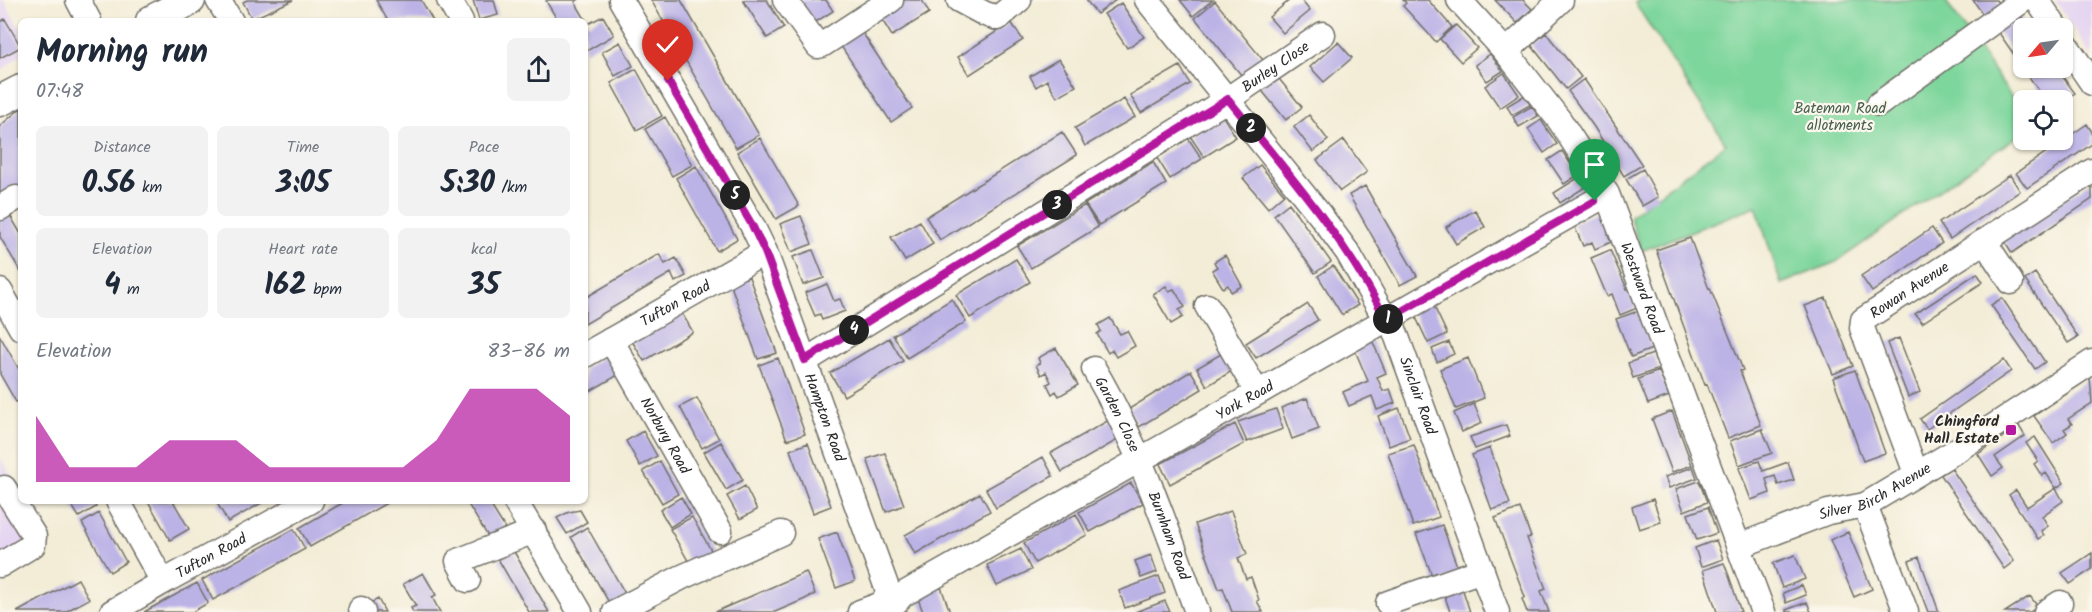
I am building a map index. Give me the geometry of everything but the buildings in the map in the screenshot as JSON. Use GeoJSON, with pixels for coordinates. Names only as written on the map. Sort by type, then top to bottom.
{"type":"FeatureCollection","features":[{"type":"Feature","properties":{"kind":"main road"},"geometry":{"type":"LineString","coordinates":[[157,18],[190,0]]}},
{"type":"Feature","properties":{"kind":"main road"},"geometry":{"type":"LineString","coordinates":[[0,101],[18,92]]}},
{"type":"Feature","properties":{"kind":"street"},"geometry":{"type":"LineString","coordinates":[[78,0],[87,18]]}},
{"type":"Feature","properties":{"kind":"street"},"geometry":{"type":"LineString","coordinates":[[218,0],[229,18]]}},
{"type":"Feature","properties":{"kind":"street"},"geometry":{"type":"LineString","coordinates":[[449,0],[459,18]]}},
{"type":"Feature","properties":{"kind":"street","name":"Hampton Road"},"geometry":{"type":"LineString","coordinates":[[621,0],[752,225],[765,252],[893,604]]}},
{"type":"Feature","properties":{"kind":"street"},"geometry":{"type":"LineString","coordinates":[[785,0],[818,46],[891,0]]}},
{"type":"Feature","properties":{"kind":"street"},"geometry":{"type":"LineString","coordinates":[[959,0],[985,14],[998,18],[1019,0]]}},
{"type":"Feature","properties":{"kind":"street","name":"Sinclair Road"},"geometry":{"type":"LineString","coordinates":[[1147,0],[1320,214],[1348,253],[1394,329],[1497,612]]}},
{"type":"Feature","properties":{"kind":"street","name":"Westward Road"},"geometry":{"type":"LineString","coordinates":[[1459,0],[1506,52],[1560,121],[1608,194],[1763,612]]}},
{"type":"Feature","properties":{"kind":"street"},"geometry":{"type":"LineString","coordinates":[[1506,52],[1561,0]]}},
{"type":"Feature","properties":{"kind":"street"},"geometry":{"type":"LineString","coordinates":[[1879,104],[2024,0]]}},
{"type":"Feature","properties":{"kind":"street"},"geometry":{"type":"LineString","coordinates":[[2037,0],[2049,18]]}},
{"type":"Feature","properties":{"kind":"street","name":"Burley Close"},"geometry":{"type":"LineString","coordinates":[[805,360],[1228,99],[1323,34]]}},
{"type":"Feature","properties":{"kind":"street"},"geometry":{"type":"LineString","coordinates":[[2073,55],[2092,83]]}},
{"type":"Feature","properties":{"kind":"street","name":"Rowan Avenue"},"geometry":{"type":"LineString","coordinates":[[1916,473],[1862,328],[1863,320],[2092,171]]}},
{"type":"Feature","properties":{"kind":"street","name":"York Road"},"geometry":{"type":"LineString","coordinates":[[860,612],[882,603],[893,604],[902,595],[1257,392],[1381,309],[1595,201]]}},
{"type":"Feature","properties":{"kind":"street"},"geometry":{"type":"LineString","coordinates":[[1983,241],[2011,282]]}},
{"type":"Feature","properties":{"kind":"street","name":"Tufton Road"},"geometry":{"type":"LineString","coordinates":[[588,353],[765,252]]}},
{"type":"Feature","properties":{"kind":"street"},"geometry":{"type":"LineString","coordinates":[[0,291],[18,323]]}},
{"type":"Feature","properties":{"kind":"street"},"geometry":{"type":"LineString","coordinates":[[1207,306],[1257,392]]}},
{"type":"Feature","properties":{"kind":"street","name":"Norbury Road"},"geometry":{"type":"LineString","coordinates":[[611,340],[720,531]]}},
{"type":"Feature","properties":{"kind":"street","name":"Silver Birch Avenue"},"geometry":{"type":"LineString","coordinates":[[1739,546],[1828,512],[1864,505],[1957,450],[2092,362]]}},
{"type":"Feature","properties":{"kind":"street","name":"Garden Close"},"geometry":{"type":"LineString","coordinates":[[1094,369],[1110,395],[1141,459]]}},
{"type":"Feature","properties":{"kind":"street","name":"Burnham Road"},"geometry":{"type":"LineString","coordinates":[[1141,459],[1197,612]]}},
{"type":"Feature","properties":{"kind":"street"},"geometry":{"type":"LineString","coordinates":[[0,565],[33,545],[34,536],[4,488]]}},
{"type":"Feature","properties":{"kind":"street"},"geometry":{"type":"LineString","coordinates":[[120,504],[163,582]]}},
{"type":"Feature","properties":{"kind":"street","name":"Tufton Road"},"geometry":{"type":"LineString","coordinates":[[112,612],[306,504]]}},
{"type":"Feature","properties":{"kind":"street"},"geometry":{"type":"LineString","coordinates":[[517,504],[580,612]]}},
{"type":"Feature","properties":{"kind":"street"},"geometry":{"type":"LineString","coordinates":[[1864,505],[1906,612]]}},
{"type":"Feature","properties":{"kind":"street"},"geometry":{"type":"LineString","coordinates":[[468,580],[458,561],[534,531]]}},
{"type":"Feature","properties":{"kind":"street"},"geometry":{"type":"LineString","coordinates":[[615,612],[682,577],[781,532]]}},
{"type":"Feature","properties":{"kind":"street"},"geometry":{"type":"LineString","coordinates":[[1388,603],[1482,570]]}},
{"type":"Feature","properties":{"kind":"shaded area"},"geometry":{"type":"Polygon","coordinates":[[[0,0],[4,0],[18,26],[18,57],[0,72],[0,0]]]}},
{"type":"Feature","properties":{"kind":"shaded area"},"geometry":{"type":"Polygon","coordinates":[[[2055,0],[2092,0],[2092,57],[2073,28],[2073,18],[2067,18],[2055,0]]]}},
{"type":"Feature","properties":{"kind":"shaded area"},"geometry":{"type":"Polygon","coordinates":[[[0,457],[18,487],[18,504],[28,504],[51,542],[0,570],[0,457]]]}},
{"type":"Feature","properties":{"kind":"green space","name":"Bateman Road allotments"},"geometry":{"type":"Polygon","coordinates":[[[1639,0],[1945,0],[2013,99],[2013,139],[1836,262],[1781,284],[1756,206],[1641,251],[1630,216],[1726,144],[1635,3],[1639,0]]]}},
{"type":"Feature","properties":{"kind":"place","name":"Chingford Hall Estate"},"geometry":{"type":"Point","coordinates":[2011,430]}},
{"type":"Feature","properties":{"kind":"route"},"geometry":{"type":"LineString","coordinates":[[668,81],[752,225],[765,252],[805,360],[1228,99],[1320,214],[1348,253],[1386,320],[1595,201]]}}]}
